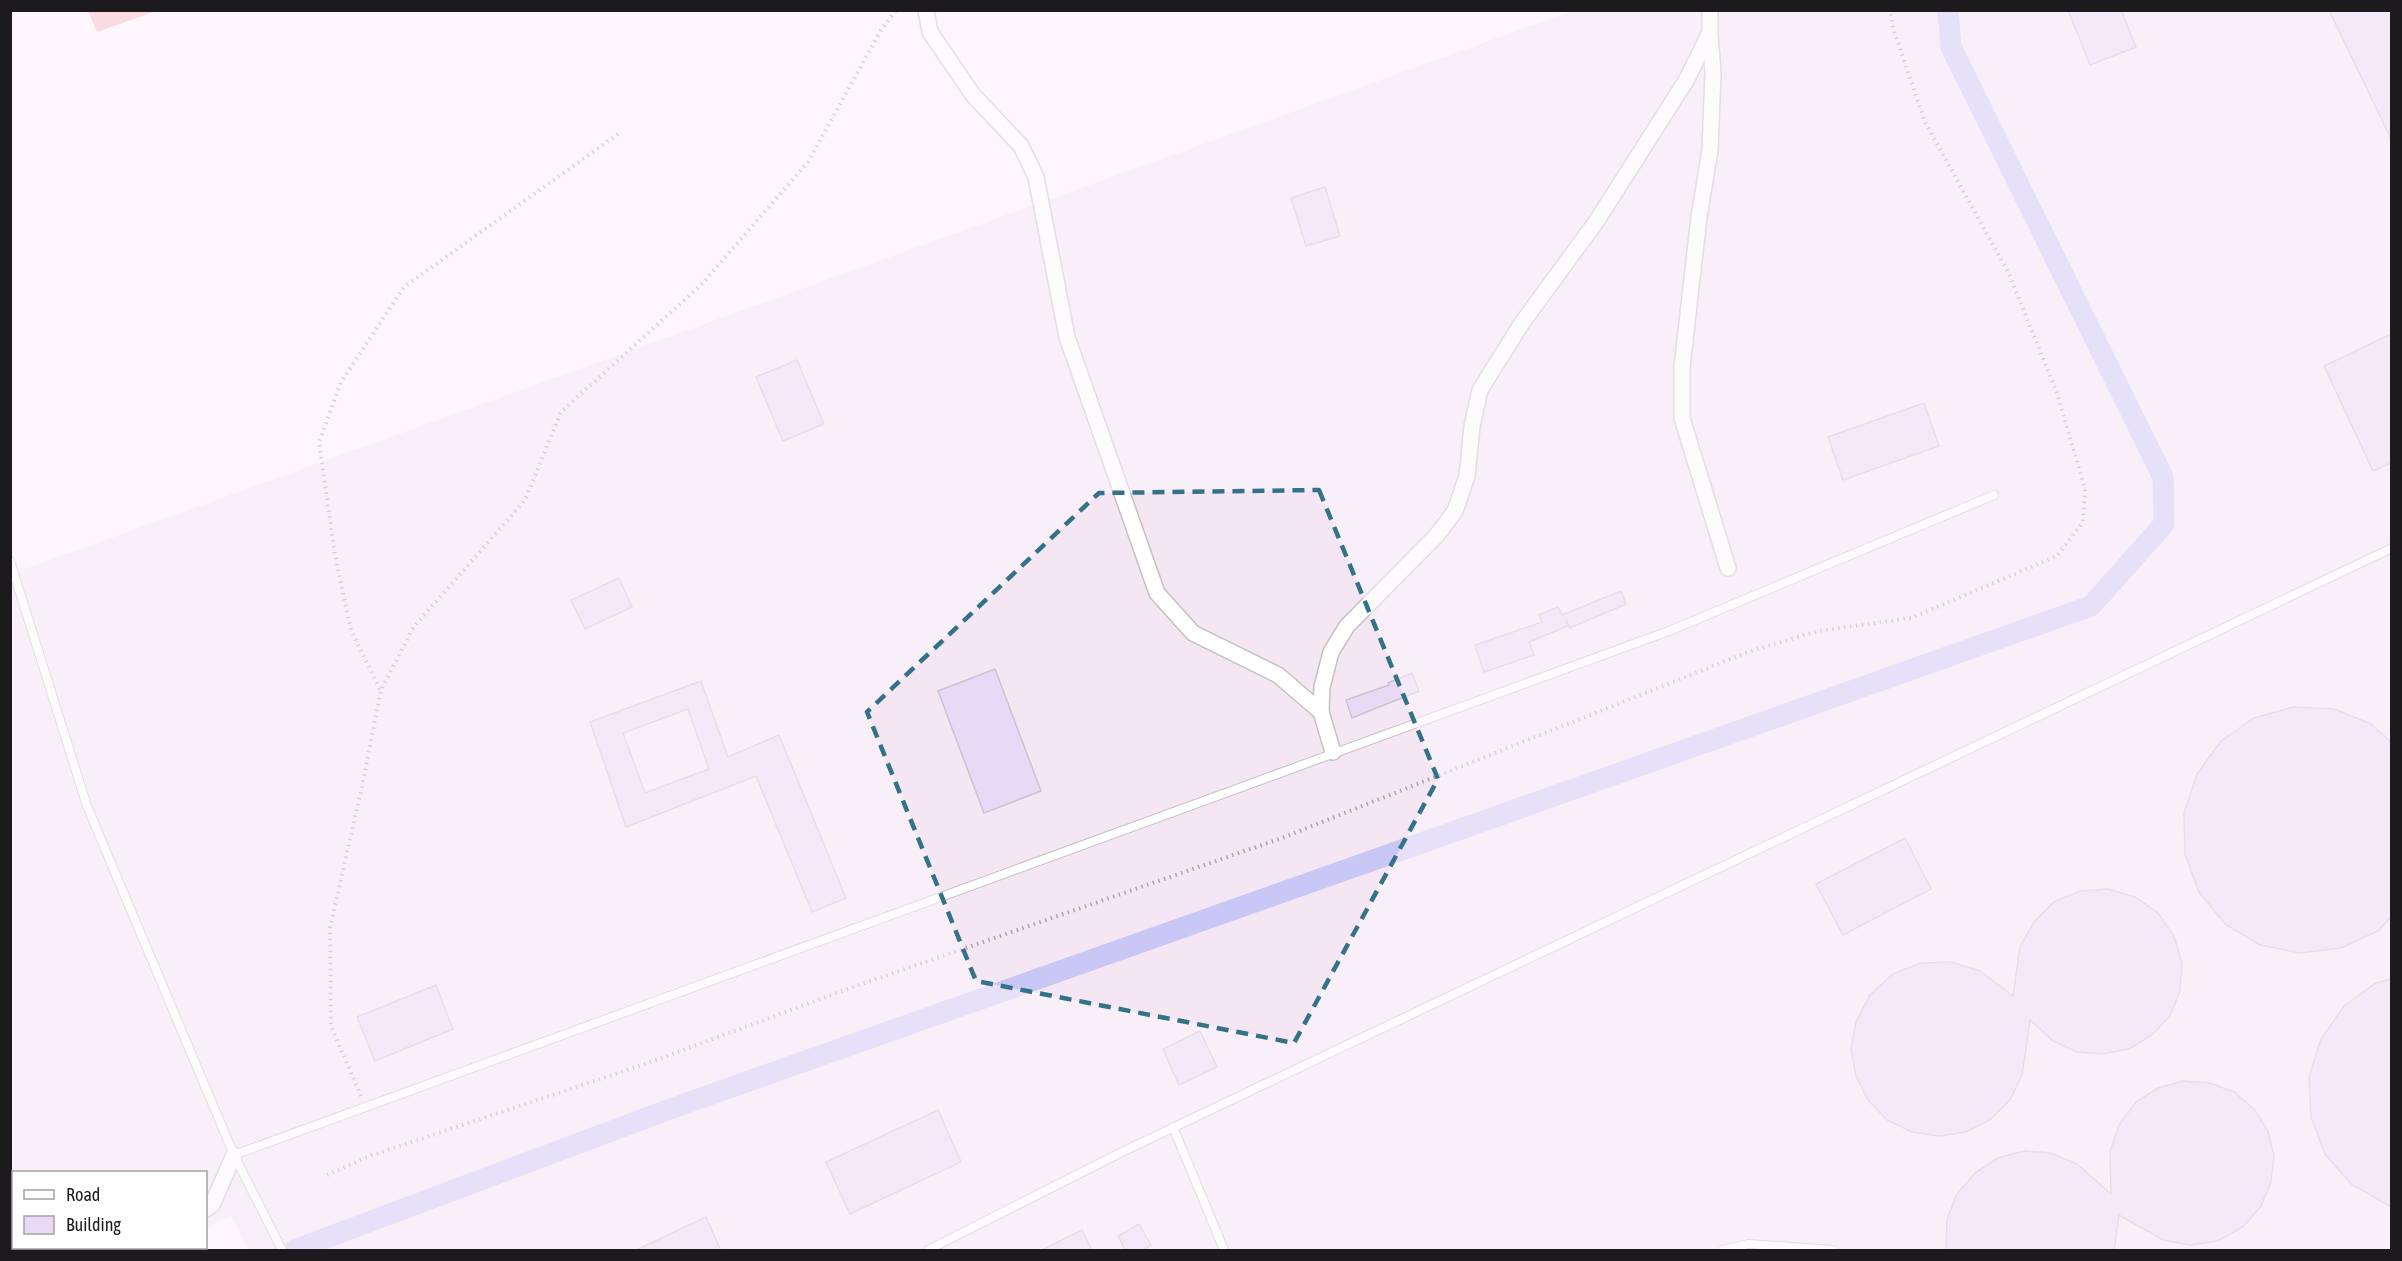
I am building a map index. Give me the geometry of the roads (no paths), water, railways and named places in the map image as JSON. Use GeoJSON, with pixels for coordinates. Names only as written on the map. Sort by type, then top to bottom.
{"type":"FeatureCollection","features":[{"type":"Feature","properties":{"kind":"street"},"geometry":{"type":"LineString","coordinates":[[926,10],[930,32],[973,95],[1021,146],[1036,177],[1068,337],[1157,593],[1193,633],[1278,675],[1321,712]]}},
{"type":"Feature","properties":{"kind":"street"},"geometry":{"type":"LineString","coordinates":[[1710,10],[1713,73],[1710,150],[1699,217],[1682,367],[1682,418],[1728,568]]}},
{"type":"Feature","properties":{"kind":"street"},"geometry":{"type":"LineString","coordinates":[[1333,752],[1321,712],[1322,687],[1331,652],[1347,626],[1437,535],[1455,511],[1467,476],[1472,426],[1480,390],[1522,324],[1608,203],[1687,79],[1710,32]]}},
{"type":"Feature","properties":{"kind":"street"},"geometry":{"type":"LineString","coordinates":[[207,1208],[212,1205],[234,1155]]}},
{"type":"Feature","properties":{"kind":"lane"},"geometry":{"type":"LineString","coordinates":[[234,1155],[1669,631],[1995,495]]}},
{"type":"Feature","properties":{"kind":"lane"},"geometry":{"type":"LineString","coordinates":[[928,1251],[1173,1128],[2391,548]]}},
{"type":"Feature","properties":{"kind":"lane"},"geometry":{"type":"LineString","coordinates":[[10,561],[87,806],[234,1155],[282,1251]]}},
{"type":"Feature","properties":{"kind":"lane"},"geometry":{"type":"LineString","coordinates":[[1173,1128],[1224,1251]]}},
{"type":"Feature","properties":{"kind":"lane"},"geometry":{"type":"LineString","coordinates":[[1723,1251],[1748,1244],[1833,1251]]}},
{"type":"Feature","properties":{"kind":"waterway"},"geometry":{"type":"LineString","coordinates":[[294,1250],[670,1109],[2091,606],[2164,524],[2163,477],[1951,47],[1948,10]]}}]}
